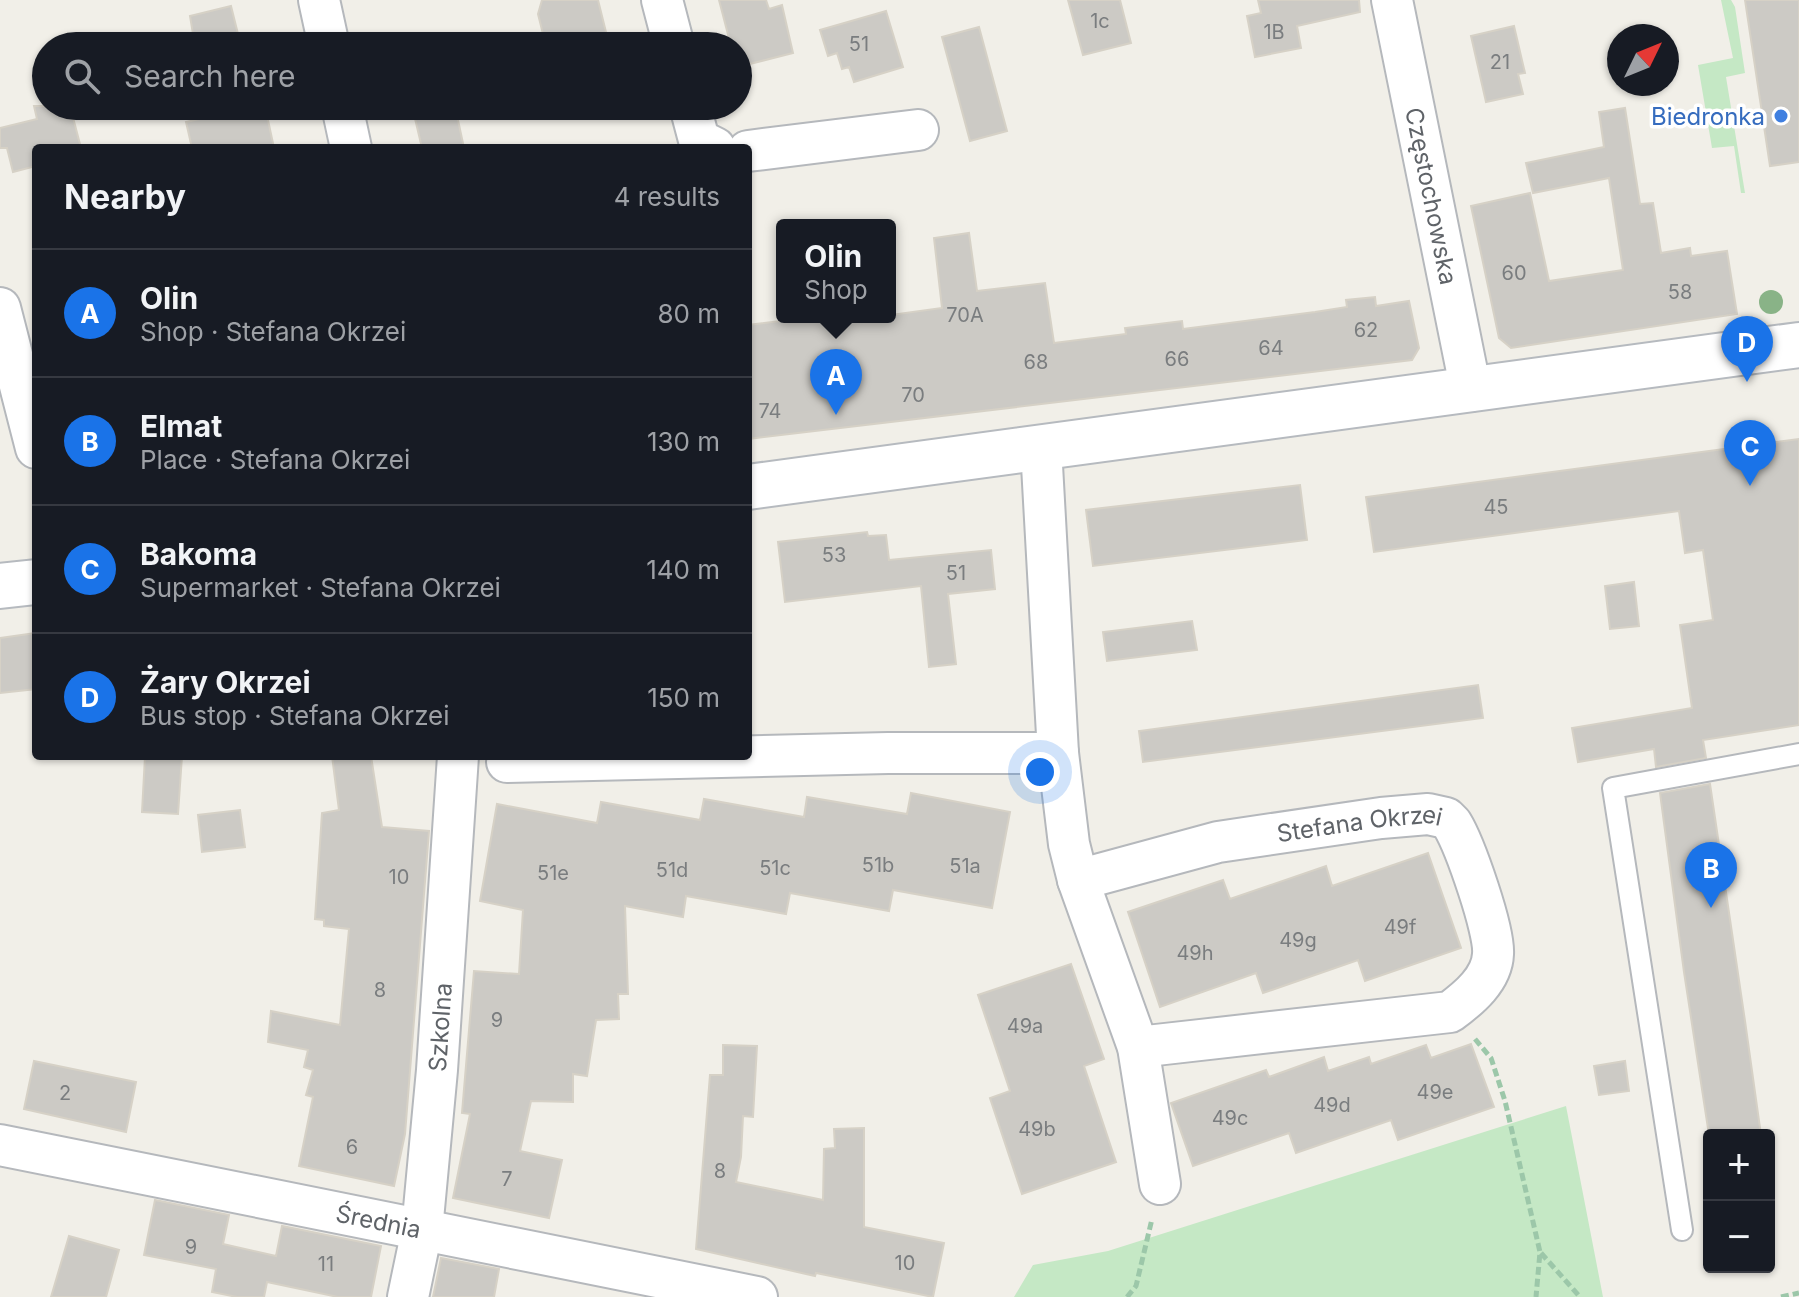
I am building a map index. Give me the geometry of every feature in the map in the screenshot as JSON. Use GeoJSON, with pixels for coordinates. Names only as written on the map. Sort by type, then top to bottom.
{"type":"FeatureCollection","features":[{"type":"Feature","properties":{"kind":"street"},"geometry":{"type":"LineString","coordinates":[[319,0],[326,32]]}},
{"type":"Feature","properties":{"kind":"street"},"geometry":{"type":"LineString","coordinates":[[662,0],[670,32]]}},
{"type":"Feature","properties":{"kind":"street","name":"Częstochowska"},"geometry":{"type":"LineString","coordinates":[[1394,0],[1471,391]]}},
{"type":"Feature","properties":{"kind":"street"},"geometry":{"type":"LineString","coordinates":[[345,120],[350,144]]}},
{"type":"Feature","properties":{"kind":"street"},"geometry":{"type":"LineString","coordinates":[[694,120],[699,140],[707,144]]}},
{"type":"Feature","properties":{"kind":"street"},"geometry":{"type":"LineString","coordinates":[[752,151],[918,130]]}},
{"type":"Feature","properties":{"kind":"street"},"geometry":{"type":"LineString","coordinates":[[0,308],[32,432]]}},
{"type":"Feature","properties":{"kind":"street"},"geometry":{"type":"LineString","coordinates":[[752,486],[1799,345]]}},
{"type":"Feature","properties":{"kind":"street"},"geometry":{"type":"LineString","coordinates":[[1041,447],[1058,753],[1069,844],[1078,880],[1138,1047],[1160,1184]]}},
{"type":"Feature","properties":{"kind":"street"},"geometry":{"type":"LineString","coordinates":[[0,586],[32,582]]}},
{"type":"Feature","properties":{"kind":"street"},"geometry":{"type":"LineString","coordinates":[[752,756],[1058,753]]}},
{"type":"Feature","properties":{"kind":"street","name":"Szkolna"},"geometry":{"type":"LineString","coordinates":[[408,1297],[422,1230],[438,1054],[458,760]]}},
{"type":"Feature","properties":{"kind":"street"},"geometry":{"type":"LineString","coordinates":[[507,762],[592,760]]}},
{"type":"Feature","properties":{"kind":"street","name":"Stefana Okrzei"},"geometry":{"type":"LineString","coordinates":[[1078,880],[1218,842],[1381,818],[1428,814],[1446,818],[1457,832],[1481,896],[1494,952],[1482,982],[1468,999],[1450,1012]]}},
{"type":"Feature","properties":{"kind":"street"},"geometry":{"type":"LineString","coordinates":[[1138,1047],[1450,1012]]}},
{"type":"Feature","properties":{"kind":"street","name":"Średnia"},"geometry":{"type":"LineString","coordinates":[[0,1145],[757,1297]]}},
{"type":"Feature","properties":{"kind":"lane"},"geometry":{"type":"LineString","coordinates":[[1682,1230],[1613,788],[1799,754]]}},
{"type":"Feature","properties":{"kind":"path"},"geometry":{"type":"LineString","coordinates":[[1450,1012],[1491,1058],[1505,1101],[1540,1252],[1536,1297]]}},
{"type":"Feature","properties":{"kind":"path"},"geometry":{"type":"LineString","coordinates":[[1127,1297],[1136,1286],[1160,1184]]}},
{"type":"Feature","properties":{"kind":"path"},"geometry":{"type":"LineString","coordinates":[[1540,1252],[1580,1297]]}},
{"type":"Feature","properties":{"kind":"path"},"geometry":{"type":"LineString","coordinates":[[1781,1297],[1799,1293]]}},
{"type":"Feature","properties":{"kind":"green space"},"geometry":{"type":"Polygon","coordinates":[[[1721,0],[1731,0],[1735,7],[1745,73],[1726,77],[1745,193],[1741,193],[1734,146],[1712,148],[1698,65],[1733,58],[1721,0]]]}},
{"type":"Feature","properties":{"kind":"green space"},"geometry":{"type":"Polygon","coordinates":[[[1566,1106],[1603,1297],[1014,1297],[1033,1265],[1108,1251],[1566,1106]]]}},
{"type":"Feature","properties":{"kind":"building"},"geometry":{"type":"Polygon","coordinates":[[[542,0],[598,0],[606,32],[542,32],[538,14],[542,0]]]}},
{"type":"Feature","properties":{"kind":"building"},"geometry":{"type":"Polygon","coordinates":[[[719,0],[766,0],[769,9],[782,5],[793,53],[752,63],[752,32],[727,32],[719,0]]]}},
{"type":"Feature","properties":{"kind":"building"},"geometry":{"type":"Polygon","coordinates":[[[1068,0],[1120,0],[1131,43],[1083,55],[1068,0]]]}},
{"type":"Feature","properties":{"kind":"building"},"geometry":{"type":"Polygon","coordinates":[[[1258,0],[1359,0],[1360,12],[1297,26],[1301,48],[1255,57],[1247,16],[1261,13],[1258,0]]]}},
{"type":"Feature","properties":{"kind":"building","name":"Biedronka"},"geometry":{"type":"Polygon","coordinates":[[[1745,0],[1799,0],[1799,162],[1770,166],[1745,0]]]}},
{"type":"Feature","properties":{"kind":"building"},"geometry":{"type":"Polygon","coordinates":[[[231,6],[238,32],[193,32],[190,16],[231,6]]]}},
{"type":"Feature","properties":{"kind":"building"},"geometry":{"type":"Polygon","coordinates":[[[886,11],[903,67],[854,82],[849,67],[842,69],[837,53],[828,56],[820,30],[886,11]]]}},
{"type":"Feature","properties":{"kind":"building"},"geometry":{"type":"Polygon","coordinates":[[[1514,26],[1525,73],[1518,74],[1523,94],[1486,102],[1471,36],[1514,26]]]}},
{"type":"Feature","properties":{"kind":"building"},"geometry":{"type":"Polygon","coordinates":[[[979,27],[1007,131],[970,141],[942,37],[979,27]]]}},
{"type":"Feature","properties":{"kind":"building"},"geometry":{"type":"Polygon","coordinates":[[[1625,108],[1640,204],[1653,203],[1661,253],[1690,248],[1691,256],[1727,251],[1737,314],[1511,348],[1499,338],[1471,206],[1530,193],[1549,281],[1623,270],[1609,178],[1533,193],[1526,163],[1604,147],[1599,112],[1625,108]]]}},
{"type":"Feature","properties":{"kind":"building"},"geometry":{"type":"Polygon","coordinates":[[[33,120],[74,120],[80,144],[32,144],[32,167],[13,172],[7,148],[0,148],[0,128],[33,120]]]}},
{"type":"Feature","properties":{"kind":"building"},"geometry":{"type":"Polygon","coordinates":[[[268,120],[273,144],[191,144],[186,122],[268,120]]]}},
{"type":"Feature","properties":{"kind":"building"},"geometry":{"type":"Polygon","coordinates":[[[415,120],[458,120],[463,144],[421,144],[415,120]]]}},
{"type":"Feature","properties":{"kind":"building"},"geometry":{"type":"Polygon","coordinates":[[[969,233],[977,291],[1045,283],[1054,343],[1126,334],[1125,328],[1182,321],[1183,329],[1315,312],[1347,307],[1346,300],[1375,297],[1376,306],[1409,301],[1419,348],[1412,360],[752,439],[752,325],[776,322],[896,323],[896,314],[942,308],[934,238],[969,233]]]}},
{"type":"Feature","properties":{"kind":"building"},"geometry":{"type":"Polygon","coordinates":[[[1799,439],[1799,725],[1703,740],[1706,758],[1656,767],[1654,749],[1578,762],[1572,728],[1692,708],[1680,625],[1713,620],[1703,550],[1685,553],[1679,511],[1374,552],[1366,497],[1799,439]]]}},
{"type":"Feature","properties":{"kind":"building"},"geometry":{"type":"Polygon","coordinates":[[[1300,485],[1307,540],[1093,566],[1086,510],[1300,485]]]}},
{"type":"Feature","properties":{"kind":"building"},"geometry":{"type":"Polygon","coordinates":[[[867,532],[868,536],[886,535],[889,560],[991,550],[995,589],[948,594],[956,664],[929,667],[921,586],[785,602],[778,542],[867,532]]]}},
{"type":"Feature","properties":{"kind":"building"},"geometry":{"type":"Polygon","coordinates":[[[1634,582],[1639,626],[1610,629],[1605,586],[1634,582]]]}},
{"type":"Feature","properties":{"kind":"building"},"geometry":{"type":"Polygon","coordinates":[[[1192,621],[1197,650],[1107,661],[1103,632],[1192,621]]]}},
{"type":"Feature","properties":{"kind":"building"},"geometry":{"type":"Polygon","coordinates":[[[32,634],[32,689],[0,693],[0,638],[32,634]]]}},
{"type":"Feature","properties":{"kind":"building"},"geometry":{"type":"Polygon","coordinates":[[[1478,685],[1483,718],[1143,762],[1139,731],[1478,685]]]}},
{"type":"Feature","properties":{"kind":"building"},"geometry":{"type":"Polygon","coordinates":[[[145,760],[182,760],[178,814],[142,812],[145,760]]]}},
{"type":"Feature","properties":{"kind":"building"},"geometry":{"type":"Polygon","coordinates":[[[333,760],[372,760],[382,827],[429,831],[405,1134],[394,1186],[299,1166],[313,1097],[306,1095],[313,1070],[304,1067],[308,1050],[268,1042],[271,1011],[340,1025],[349,929],[324,926],[324,920],[315,919],[322,813],[339,810],[333,760]]]}},
{"type":"Feature","properties":{"kind":"building"},"geometry":{"type":"Polygon","coordinates":[[[1710,784],[1760,1129],[1708,1129],[1660,793],[1710,784]]]}},
{"type":"Feature","properties":{"kind":"building"},"geometry":{"type":"Polygon","coordinates":[[[911,793],[1010,812],[992,908],[893,890],[889,911],[790,893],[786,914],[686,896],[683,917],[625,906],[628,994],[618,994],[619,1019],[596,1020],[587,1076],[573,1074],[573,1102],[531,1101],[520,1151],[562,1160],[549,1218],[453,1198],[470,1114],[462,1113],[474,971],[519,974],[523,910],[480,901],[497,804],[597,823],[601,802],[700,820],[704,799],[804,817],[807,797],[907,814],[911,793]]]}},
{"type":"Feature","properties":{"kind":"building"},"geometry":{"type":"Polygon","coordinates":[[[240,810],[245,847],[202,852],[198,815],[240,810]]]}},
{"type":"Feature","properties":{"kind":"building"},"geometry":{"type":"Polygon","coordinates":[[[1428,853],[1461,948],[1365,981],[1358,960],[1263,993],[1256,973],[1160,1007],[1128,912],[1223,880],[1230,899],[1326,866],[1332,886],[1428,853]]]}},
{"type":"Feature","properties":{"kind":"building"},"geometry":{"type":"Polygon","coordinates":[[[1071,964],[1104,1059],[1084,1066],[1116,1162],[1022,1194],[990,1098],[1010,1091],[978,995],[1071,964]]]}},
{"type":"Feature","properties":{"kind":"building"},"geometry":{"type":"Polygon","coordinates":[[[1471,1044],[1494,1107],[1398,1140],[1391,1120],[1296,1153],[1289,1133],[1193,1166],[1171,1103],[1266,1070],[1269,1077],[1324,1057],[1328,1071],[1369,1057],[1371,1064],[1426,1045],[1431,1058],[1471,1044]]]}},
{"type":"Feature","properties":{"kind":"building"},"geometry":{"type":"Polygon","coordinates":[[[723,1045],[757,1046],[753,1117],[743,1116],[736,1182],[823,1200],[824,1149],[835,1148],[834,1129],[864,1128],[864,1227],[944,1243],[933,1297],[816,1273],[815,1276],[696,1249],[710,1075],[723,1075],[723,1045]]]}},
{"type":"Feature","properties":{"kind":"building"},"geometry":{"type":"Polygon","coordinates":[[[34,1061],[136,1082],[126,1132],[24,1109],[34,1061]]]}},
{"type":"Feature","properties":{"kind":"building"},"geometry":{"type":"Polygon","coordinates":[[[1625,1061],[1629,1091],[1599,1095],[1594,1066],[1625,1061]]]}},
{"type":"Feature","properties":{"kind":"building"},"geometry":{"type":"Polygon","coordinates":[[[155,1200],[229,1215],[223,1244],[276,1256],[282,1226],[381,1246],[371,1297],[338,1297],[267,1282],[264,1297],[237,1297],[212,1292],[216,1269],[144,1255],[155,1200]]]}},
{"type":"Feature","properties":{"kind":"building"},"geometry":{"type":"Polygon","coordinates":[[[69,1236],[119,1250],[106,1297],[51,1297],[69,1236]]]}},
{"type":"Feature","properties":{"kind":"building"},"geometry":{"type":"Polygon","coordinates":[[[441,1258],[499,1269],[494,1297],[433,1297],[441,1258]]]}},
{"type":"Feature","properties":{"kind":"place","name":"Biedronka"},"geometry":{"type":"Point","coordinates":[1781,116]}},
{"type":"Feature","properties":{"kind":"place","name":"Żary Okrzei"},"geometry":{"type":"Point","coordinates":[1747,382]}},
{"type":"Feature","properties":{"kind":"place","name":"Olin"},"geometry":{"type":"Point","coordinates":[836,415]}},
{"type":"Feature","properties":{"kind":"place","name":"Bakoma"},"geometry":{"type":"Point","coordinates":[1750,486]}},
{"type":"Feature","properties":{"kind":"place","name":"Elmat"},"geometry":{"type":"Point","coordinates":[1711,908]}}]}
